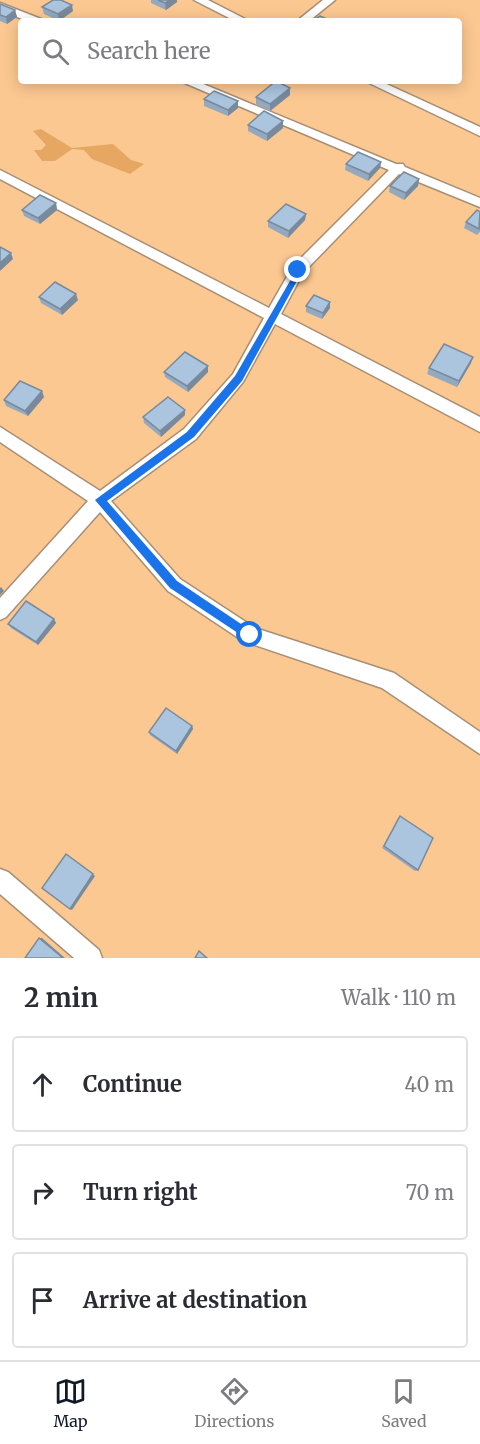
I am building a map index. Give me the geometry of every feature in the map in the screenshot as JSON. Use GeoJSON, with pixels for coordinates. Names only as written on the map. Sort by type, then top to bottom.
{"type":"FeatureCollection","features":[{"type":"Feature","properties":{"kind":"lane"},"geometry":{"type":"LineString","coordinates":[[199,0],[238,18]]}},
{"type":"Feature","properties":{"kind":"lane"},"geometry":{"type":"LineString","coordinates":[[306,18],[330,0]]}},
{"type":"Feature","properties":{"kind":"lane"},"geometry":{"type":"LineString","coordinates":[[0,6],[30,18]]}},
{"type":"Feature","properties":{"kind":"lane"},"geometry":{"type":"LineString","coordinates":[[193,84],[399,167],[480,203]]}},
{"type":"Feature","properties":{"kind":"lane"},"geometry":{"type":"LineString","coordinates":[[377,84],[480,132]]}},
{"type":"Feature","properties":{"kind":"lane"},"geometry":{"type":"LineString","coordinates":[[0,611],[100,500],[190,434],[238,378],[274,318],[298,270],[399,167]]}},
{"type":"Feature","properties":{"kind":"lane"},"geometry":{"type":"LineString","coordinates":[[0,174],[480,424]]}},
{"type":"Feature","properties":{"kind":"lane"},"geometry":{"type":"LineString","coordinates":[[0,434],[100,500],[174,585],[250,635],[387,680],[480,744]]}},
{"type":"Feature","properties":{"kind":"lane"},"geometry":{"type":"LineString","coordinates":[[0,880],[91,958]]}},
{"type":"Feature","properties":{"kind":"shaded area"},"geometry":{"type":"Polygon","coordinates":[[[0,0],[480,0],[480,958],[0,958],[0,0]]]}},
{"type":"Feature","properties":{"kind":"shaded area"},"geometry":{"type":"Polygon","coordinates":[[[41,129],[72,148],[113,144],[131,160],[144,164],[130,174],[92,159],[84,150],[72,149],[55,161],[42,161],[34,150],[41,150],[46,145],[33,131],[41,129]]]}},
{"type":"Feature","properties":{"kind":"building"},"geometry":{"type":"Polygon","coordinates":[[[53,0],[61,0],[72,5],[58,14],[42,7],[53,0]]]}},
{"type":"Feature","properties":{"kind":"building"},"geometry":{"type":"Polygon","coordinates":[[[0,4],[15,10],[6,17],[0,15],[0,4]]]}},
{"type":"Feature","properties":{"kind":"building"},"geometry":{"type":"Polygon","coordinates":[[[272,84],[282,84],[290,88],[270,104],[256,97],[272,84]]]}},
{"type":"Feature","properties":{"kind":"building"},"geometry":{"type":"Polygon","coordinates":[[[214,91],[238,101],[228,110],[204,99],[214,91]]]}},
{"type":"Feature","properties":{"kind":"building"},"geometry":{"type":"Polygon","coordinates":[[[264,111],[283,121],[267,134],[248,125],[264,111]]]}},
{"type":"Feature","properties":{"kind":"building"},"geometry":{"type":"Polygon","coordinates":[[[358,152],[381,162],[369,174],[346,164],[358,152]]]}},
{"type":"Feature","properties":{"kind":"building"},"geometry":{"type":"Polygon","coordinates":[[[404,172],[419,179],[406,193],[390,186],[404,172]]]}},
{"type":"Feature","properties":{"kind":"building"},"geometry":{"type":"Polygon","coordinates":[[[40,195],[56,203],[38,218],[22,210],[40,195]]]}},
{"type":"Feature","properties":{"kind":"building"},"geometry":{"type":"Polygon","coordinates":[[[286,204],[306,214],[289,231],[268,221],[286,204]]]}},
{"type":"Feature","properties":{"kind":"building"},"geometry":{"type":"Polygon","coordinates":[[[477,210],[480,212],[479,229],[466,222],[477,210]]]}},
{"type":"Feature","properties":{"kind":"building"},"geometry":{"type":"Polygon","coordinates":[[[0,247],[11,253],[0,263],[0,247]]]}},
{"type":"Feature","properties":{"kind":"building"},"geometry":{"type":"Polygon","coordinates":[[[55,282],[76,294],[60,309],[39,297],[55,282]]]}},
{"type":"Feature","properties":{"kind":"building"},"geometry":{"type":"Polygon","coordinates":[[[314,295],[330,302],[323,313],[306,306],[314,295]]]}},
{"type":"Feature","properties":{"kind":"building"},"geometry":{"type":"Polygon","coordinates":[[[444,344],[473,357],[459,381],[429,368],[444,344]]]}},
{"type":"Feature","properties":{"kind":"building"},"geometry":{"type":"Polygon","coordinates":[[[185,352],[208,366],[187,386],[164,372],[185,352]]]}},
{"type":"Feature","properties":{"kind":"building"},"geometry":{"type":"Polygon","coordinates":[[[20,381],[42,391],[25,411],[4,400],[20,381]]]}},
{"type":"Feature","properties":{"kind":"building"},"geometry":{"type":"Polygon","coordinates":[[[168,397],[185,410],[160,431],[143,417],[168,397]]]}},
{"type":"Feature","properties":{"kind":"building"},"geometry":{"type":"Polygon","coordinates":[[[26,601],[54,619],[36,642],[8,624],[26,601]]]}},
{"type":"Feature","properties":{"kind":"building"},"geometry":{"type":"Polygon","coordinates":[[[166,708],[192,726],[176,751],[149,732],[166,708]]]}},
{"type":"Feature","properties":{"kind":"building"},"geometry":{"type":"Polygon","coordinates":[[[400,816],[433,838],[418,870],[384,846],[400,816]]]}},
{"type":"Feature","properties":{"kind":"building"},"geometry":{"type":"Polygon","coordinates":[[[66,854],[93,874],[70,909],[42,888],[66,854]]]}},
{"type":"Feature","properties":{"kind":"building"},"geometry":{"type":"Polygon","coordinates":[[[39,938],[63,958],[25,958],[39,938]]]}},
{"type":"Feature","properties":{"kind":"building"},"geometry":{"type":"Polygon","coordinates":[[[199,951],[207,958],[195,958],[199,951]]]}},
{"type":"Feature","properties":{"kind":"route"},"geometry":{"type":"LineString","coordinates":[[250,635],[174,585],[100,500],[190,434],[238,378],[274,318],[298,270]]}}]}
